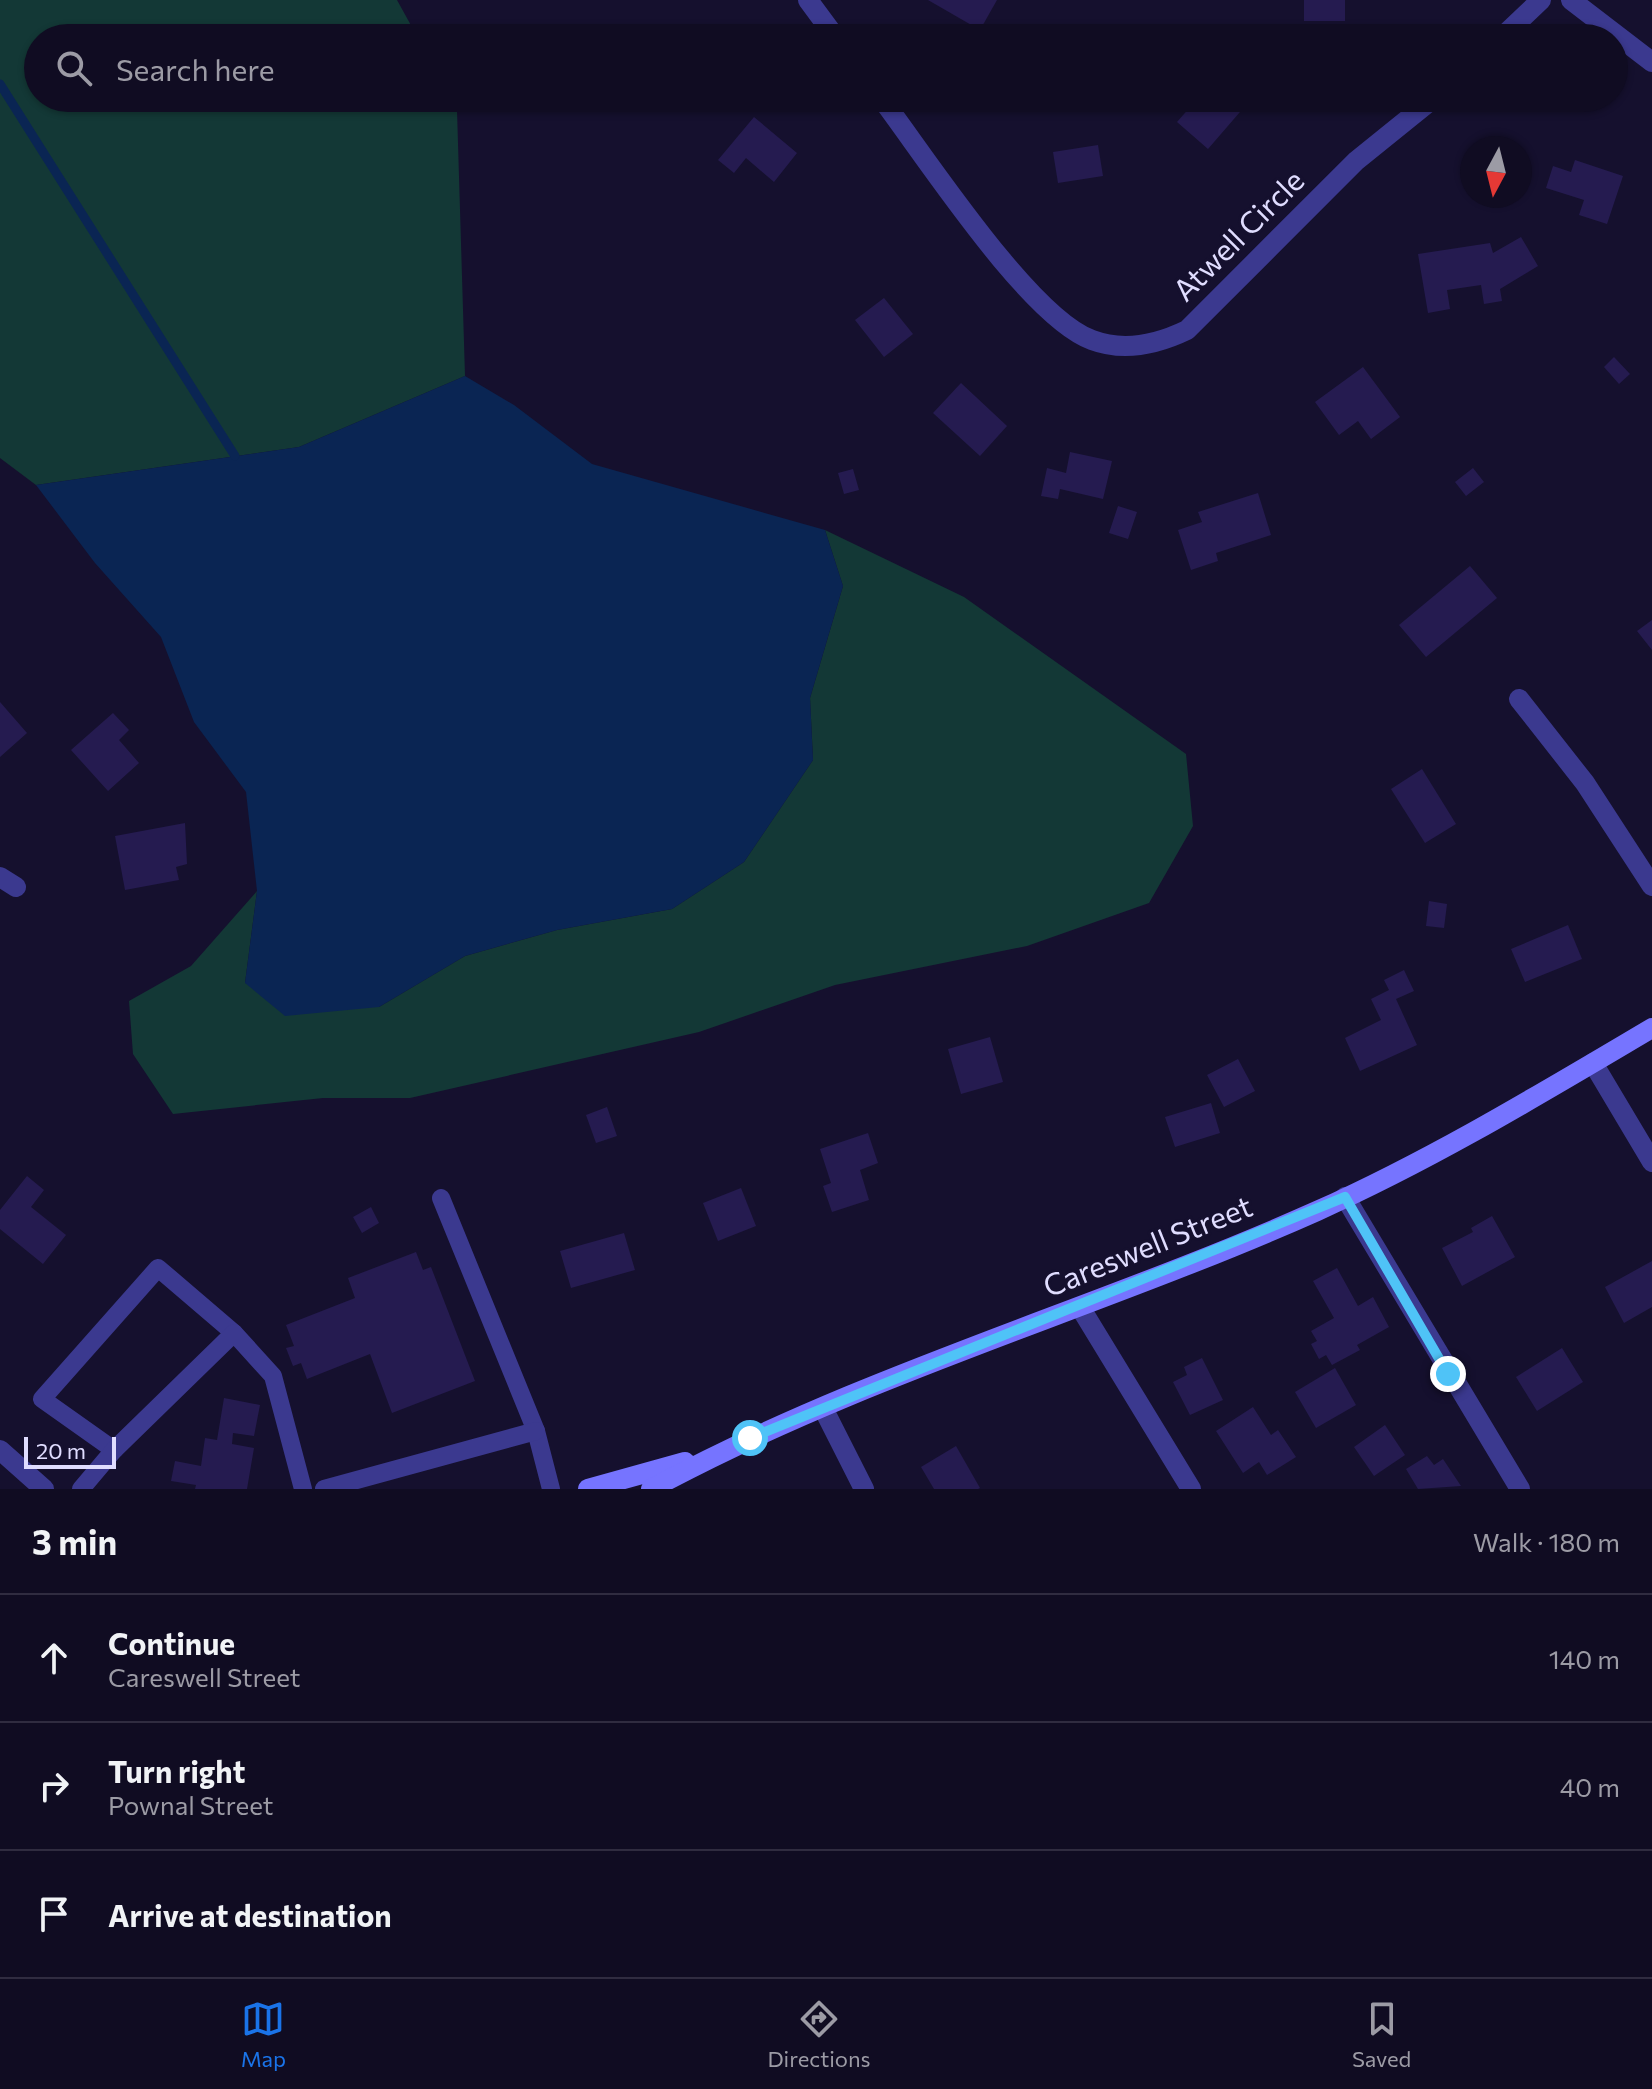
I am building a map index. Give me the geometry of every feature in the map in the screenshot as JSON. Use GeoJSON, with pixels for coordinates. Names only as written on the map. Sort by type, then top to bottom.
{"type":"FeatureCollection","features":[{"type":"Feature","properties":{"kind":"main road","name":"Careswell Street"},"geometry":{"type":"LineString","coordinates":[[651,1489],[720,1452],[823,1408],[954,1353],[1080,1307],[1345,1197],[1497,1119],[1652,1028]]}},
{"type":"Feature","properties":{"kind":"main road"},"geometry":{"type":"LineString","coordinates":[[588,1489],[720,1452]]}},
{"type":"Feature","properties":{"kind":"street"},"geometry":{"type":"LineString","coordinates":[[808,0],[826,24]]}},
{"type":"Feature","properties":{"kind":"street"},"geometry":{"type":"LineString","coordinates":[[1516,24],[1541,0]]}},
{"type":"Feature","properties":{"kind":"street"},"geometry":{"type":"LineString","coordinates":[[1571,0],[1602,24]]}},
{"type":"Feature","properties":{"kind":"street"},"geometry":{"type":"LineString","coordinates":[[1628,44],[1652,62]]}},
{"type":"Feature","properties":{"kind":"street","name":"Atwell Circle"},"geometry":{"type":"LineString","coordinates":[[892,112],[1035,298],[1071,330],[1094,341],[1133,346],[1167,340],[1197,322],[1356,161],[1417,112]]}},
{"type":"Feature","properties":{"kind":"street"},"geometry":{"type":"LineString","coordinates":[[1519,699],[1585,783],[1652,886]]}},
{"type":"Feature","properties":{"kind":"street"},"geometry":{"type":"LineString","coordinates":[[1593,1063],[1652,1162]]}},
{"type":"Feature","properties":{"kind":"street"},"geometry":{"type":"LineString","coordinates":[[1345,1197],[1520,1489]]}},
{"type":"Feature","properties":{"kind":"street"},"geometry":{"type":"LineString","coordinates":[[1080,1307],[1191,1489]]}},
{"type":"Feature","properties":{"kind":"street"},"geometry":{"type":"LineString","coordinates":[[823,1408],[864,1489]]}},
{"type":"Feature","properties":{"kind":"street"},"geometry":{"type":"LineString","coordinates":[[0,1450],[44,1489]]}},
{"type":"Feature","properties":{"kind":"lane"},"geometry":{"type":"LineString","coordinates":[[441,1198],[536,1431],[551,1489]]}},
{"type":"Feature","properties":{"kind":"lane"},"geometry":{"type":"LineString","coordinates":[[114,1450],[42,1399],[158,1268],[234,1333],[273,1376],[303,1489]]}},
{"type":"Feature","properties":{"kind":"lane"},"geometry":{"type":"LineString","coordinates":[[81,1489],[114,1450],[234,1333]]}},
{"type":"Feature","properties":{"kind":"lane"},"geometry":{"type":"LineString","coordinates":[[324,1489],[536,1431]]}},
{"type":"Feature","properties":{"kind":"green space"},"geometry":{"type":"Polygon","coordinates":[[[0,0],[397,0],[410,24],[24,24],[24,112],[457,112],[465,376],[299,447],[36,485],[0,458],[0,0]]]}},
{"type":"Feature","properties":{"kind":"green space"},"geometry":{"type":"Polygon","coordinates":[[[825,530],[964,597],[1186,754],[1193,826],[1149,903],[1027,946],[835,985],[699,1032],[410,1098],[323,1098],[173,1114],[133,1054],[129,1001],[191,966],[257,891],[245,983],[379,1007],[465,956],[557,930],[672,909],[744,862],[813,760],[810,698],[843,586],[825,530]]]}},
{"type":"Feature","properties":{"kind":"water"},"geometry":{"type":"Polygon","coordinates":[[[465,376],[514,405],[592,464],[825,530],[843,586],[810,698],[813,760],[744,862],[672,909],[557,930],[465,956],[379,1007],[285,1016],[245,983],[257,891],[246,792],[194,722],[161,637],[95,563],[36,485],[299,447],[465,376]]]}},
{"type":"Feature","properties":{"kind":"building"},"geometry":{"type":"Polygon","coordinates":[[[928,0],[997,0],[983,24],[970,24],[928,0]]]}},
{"type":"Feature","properties":{"kind":"building"},"geometry":{"type":"Polygon","coordinates":[[[1304,0],[1345,0],[1345,21],[1304,21],[1304,0]]]}},
{"type":"Feature","properties":{"kind":"building"},"geometry":{"type":"Polygon","coordinates":[[[1186,112],[1240,112],[1208,149],[1177,122],[1186,112]]]}},
{"type":"Feature","properties":{"kind":"building"},"geometry":{"type":"Polygon","coordinates":[[[754,117],[797,153],[774,182],[746,158],[734,173],[718,160],[754,117]]]}},
{"type":"Feature","properties":{"kind":"building"},"geometry":{"type":"Polygon","coordinates":[[[1098,145],[1103,176],[1058,183],[1053,152],[1098,145]]]}},
{"type":"Feature","properties":{"kind":"building"},"geometry":{"type":"Polygon","coordinates":[[[1575,160],[1623,176],[1607,224],[1579,215],[1584,200],[1546,188],[1553,166],[1571,172],[1575,160]]]}},
{"type":"Feature","properties":{"kind":"building"},"geometry":{"type":"Polygon","coordinates":[[[1521,237],[1538,266],[1500,289],[1502,301],[1484,304],[1481,285],[1447,290],[1450,309],[1428,313],[1418,254],[1490,243],[1493,253],[1521,237]]]}},
{"type":"Feature","properties":{"kind":"building"},"geometry":{"type":"Polygon","coordinates":[[[884,298],[913,334],[884,357],[855,320],[884,298]]]}},
{"type":"Feature","properties":{"kind":"building"},"geometry":{"type":"Polygon","coordinates":[[[1614,357],[1630,374],[1619,384],[1604,367],[1614,357]]]}},
{"type":"Feature","properties":{"kind":"building"},"geometry":{"type":"Polygon","coordinates":[[[1363,367],[1400,417],[1371,439],[1358,421],[1339,435],[1315,402],[1363,367]]]}},
{"type":"Feature","properties":{"kind":"building"},"geometry":{"type":"Polygon","coordinates":[[[961,383],[1007,426],[980,456],[933,413],[961,383]]]}},
{"type":"Feature","properties":{"kind":"building"},"geometry":{"type":"Polygon","coordinates":[[[1070,452],[1112,461],[1103,499],[1060,489],[1058,499],[1041,496],[1047,468],[1066,473],[1070,452]]]}},
{"type":"Feature","properties":{"kind":"building"},"geometry":{"type":"Polygon","coordinates":[[[1473,468],[1484,482],[1466,496],[1455,482],[1473,468]]]}},
{"type":"Feature","properties":{"kind":"building"},"geometry":{"type":"Polygon","coordinates":[[[853,469],[859,490],[844,494],[838,473],[853,469]]]}},
{"type":"Feature","properties":{"kind":"building"},"geometry":{"type":"Polygon","coordinates":[[[1258,493],[1271,535],[1216,553],[1218,561],[1191,570],[1178,530],[1202,522],[1198,512],[1258,493]]]}},
{"type":"Feature","properties":{"kind":"building"},"geometry":{"type":"Polygon","coordinates":[[[1118,506],[1137,512],[1128,539],[1109,533],[1118,506]]]}},
{"type":"Feature","properties":{"kind":"building"},"geometry":{"type":"Polygon","coordinates":[[[1470,566],[1497,598],[1426,657],[1399,625],[1470,566]]]}},
{"type":"Feature","properties":{"kind":"building"},"geometry":{"type":"Polygon","coordinates":[[[1652,620],[1652,650],[1637,631],[1652,620]]]}},
{"type":"Feature","properties":{"kind":"building"},"geometry":{"type":"Polygon","coordinates":[[[0,702],[27,733],[0,757],[0,702]]]}},
{"type":"Feature","properties":{"kind":"building"},"geometry":{"type":"Polygon","coordinates":[[[113,713],[129,730],[119,740],[139,763],[108,791],[71,750],[113,713]]]}},
{"type":"Feature","properties":{"kind":"building"},"geometry":{"type":"Polygon","coordinates":[[[1422,769],[1456,824],[1425,843],[1391,789],[1422,769]]]}},
{"type":"Feature","properties":{"kind":"building"},"geometry":{"type":"Polygon","coordinates":[[[185,823],[187,864],[176,867],[179,880],[125,890],[115,836],[185,823]]]}},
{"type":"Feature","properties":{"kind":"building"},"geometry":{"type":"Polygon","coordinates":[[[1429,901],[1447,904],[1444,928],[1426,926],[1429,901]]]}},
{"type":"Feature","properties":{"kind":"building"},"geometry":{"type":"Polygon","coordinates":[[[1568,925],[1582,959],[1525,982],[1511,949],[1568,925]]]}},
{"type":"Feature","properties":{"kind":"building"},"geometry":{"type":"Polygon","coordinates":[[[1404,970],[1414,991],[1396,999],[1417,1045],[1360,1071],[1345,1038],[1381,1020],[1371,999],[1389,990],[1384,980],[1404,970]]]}},
{"type":"Feature","properties":{"kind":"building"},"geometry":{"type":"Polygon","coordinates":[[[990,1037],[1003,1082],[961,1094],[948,1049],[990,1037]]]}},
{"type":"Feature","properties":{"kind":"building"},"geometry":{"type":"Polygon","coordinates":[[[1238,1059],[1255,1091],[1224,1107],[1207,1075],[1238,1059]]]}},
{"type":"Feature","properties":{"kind":"building"},"geometry":{"type":"Polygon","coordinates":[[[1211,1103],[1220,1133],[1175,1147],[1165,1117],[1211,1103]]]}},
{"type":"Feature","properties":{"kind":"building"},"geometry":{"type":"Polygon","coordinates":[[[607,1107],[617,1136],[596,1143],[586,1115],[607,1107]]]}},
{"type":"Feature","properties":{"kind":"building"},"geometry":{"type":"Polygon","coordinates":[[[868,1133],[878,1163],[860,1170],[869,1200],[832,1212],[823,1186],[831,1183],[820,1149],[868,1133]]]}},
{"type":"Feature","properties":{"kind":"building"},"geometry":{"type":"Polygon","coordinates":[[[27,1176],[44,1190],[31,1207],[66,1235],[43,1264],[0,1229],[0,1210],[27,1176]]]}},
{"type":"Feature","properties":{"kind":"building"},"geometry":{"type":"Polygon","coordinates":[[[741,1188],[756,1226],[718,1241],[703,1203],[741,1188]]]}},
{"type":"Feature","properties":{"kind":"building"},"geometry":{"type":"Polygon","coordinates":[[[371,1207],[379,1223],[362,1233],[353,1217],[371,1207]]]}},
{"type":"Feature","properties":{"kind":"building"},"geometry":{"type":"Polygon","coordinates":[[[1492,1216],[1515,1257],[1462,1286],[1442,1248],[1473,1232],[1471,1228],[1492,1216]]]}},
{"type":"Feature","properties":{"kind":"building"},"geometry":{"type":"Polygon","coordinates":[[[624,1233],[635,1270],[571,1288],[560,1251],[624,1233]]]}},
{"type":"Feature","properties":{"kind":"building"},"geometry":{"type":"Polygon","coordinates":[[[416,1252],[423,1270],[431,1267],[475,1381],[392,1413],[370,1354],[307,1379],[301,1363],[293,1366],[286,1348],[294,1346],[286,1325],[355,1298],[348,1278],[416,1252]]]}},
{"type":"Feature","properties":{"kind":"building"},"geometry":{"type":"Polygon","coordinates":[[[1652,1261],[1652,1307],[1624,1323],[1605,1287],[1652,1261]]]}},
{"type":"Feature","properties":{"kind":"building"},"geometry":{"type":"Polygon","coordinates":[[[1337,1268],[1358,1306],[1373,1297],[1389,1327],[1357,1345],[1360,1350],[1332,1365],[1326,1355],[1319,1359],[1311,1344],[1317,1341],[1311,1331],[1334,1318],[1313,1281],[1337,1268]]]}},
{"type":"Feature","properties":{"kind":"building"},"geometry":{"type":"Polygon","coordinates":[[[1562,1348],[1583,1382],[1537,1411],[1516,1377],[1562,1348]]]}},
{"type":"Feature","properties":{"kind":"building"},"geometry":{"type":"Polygon","coordinates":[[[1202,1358],[1223,1400],[1190,1415],[1173,1382],[1187,1375],[1184,1367],[1202,1358]]]}},
{"type":"Feature","properties":{"kind":"building"},"geometry":{"type":"Polygon","coordinates":[[[1335,1368],[1356,1405],[1316,1428],[1295,1392],[1335,1368]]]}},
{"type":"Feature","properties":{"kind":"building"},"geometry":{"type":"Polygon","coordinates":[[[224,1398],[260,1405],[254,1436],[233,1433],[232,1444],[254,1448],[247,1489],[195,1489],[196,1485],[171,1481],[175,1461],[201,1466],[205,1438],[217,1440],[224,1398]]]}},
{"type":"Feature","properties":{"kind":"building"},"geometry":{"type":"Polygon","coordinates":[[[1253,1407],[1271,1435],[1278,1430],[1296,1457],[1267,1475],[1259,1462],[1243,1473],[1216,1431],[1253,1407]]]}},
{"type":"Feature","properties":{"kind":"building"},"geometry":{"type":"Polygon","coordinates":[[[1385,1425],[1405,1455],[1374,1476],[1354,1447],[1385,1425]]]}},
{"type":"Feature","properties":{"kind":"building"},"geometry":{"type":"Polygon","coordinates":[[[956,1446],[980,1488],[934,1489],[921,1467],[956,1446]]]}},
{"type":"Feature","properties":{"kind":"building"},"geometry":{"type":"Polygon","coordinates":[[[1427,1456],[1434,1465],[1443,1459],[1461,1486],[1418,1489],[1406,1469],[1427,1456]]]}},
{"type":"Feature","properties":{"kind":"waterway"},"geometry":{"type":"LineString","coordinates":[[0,84],[235,456]]}},
{"type":"Feature","properties":{"kind":"route"},"geometry":{"type":"LineString","coordinates":[[750,1438],[954,1353],[1060,1316],[1345,1197],[1448,1374]]}}]}
